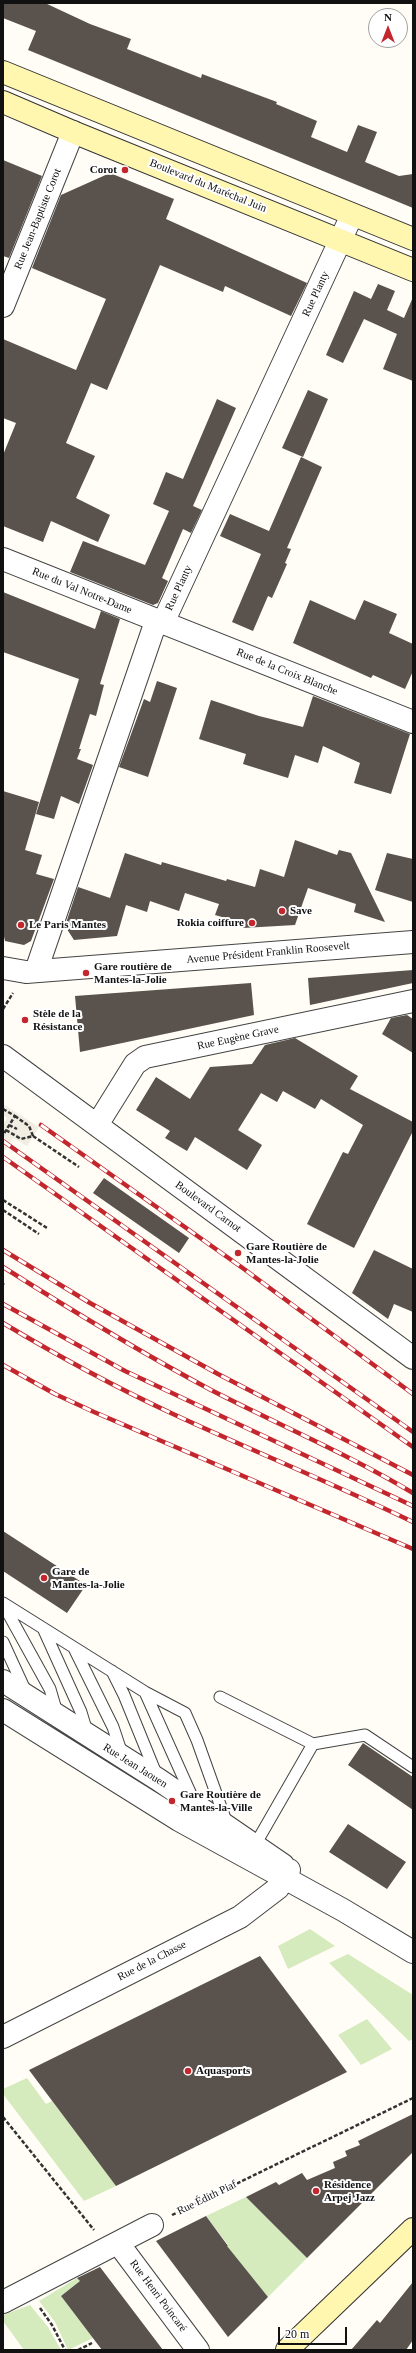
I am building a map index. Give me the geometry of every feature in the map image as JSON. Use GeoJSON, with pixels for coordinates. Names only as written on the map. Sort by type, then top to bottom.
{"type":"FeatureCollection","features":[{"type":"Feature","properties":{"kind":"main road"},"geometry":{"type":"LineString","coordinates":[[3,72],[413,240]]}},
{"type":"Feature","properties":{"kind":"main road","name":"Boulevard du Maréchal Juin"},"geometry":{"type":"LineString","coordinates":[[3,102],[73,132],[413,270]]}},
{"type":"Feature","properties":{"kind":"main road"},"geometry":{"type":"LineString","coordinates":[[287,2350],[413,2229]]}},
{"type":"Feature","properties":{"kind":"street","name":"Rue Jean-Baptiste Corot"},"geometry":{"type":"LineString","coordinates":[[3,306],[73,132]]}},
{"type":"Feature","properties":{"kind":"street","name":"Rue Planty"},"geometry":{"type":"LineString","coordinates":[[36,971],[153,630],[167,614],[352,215]]}},
{"type":"Feature","properties":{"kind":"street","name":"Rue du Val Notre-Dame"},"geometry":{"type":"LineString","coordinates":[[3,559],[160,622]]}},
{"type":"Feature","properties":{"kind":"street","name":"Rue de la Croix Blanche"},"geometry":{"type":"LineString","coordinates":[[160,622],[413,722]]}},
{"type":"Feature","properties":{"kind":"street","name":"Avenue Président Franklin Roosevelt"},"geometry":{"type":"LineString","coordinates":[[3,968],[26,972],[413,942]]}},
{"type":"Feature","properties":{"kind":"street","name":"Rue Eugène Grave"},"geometry":{"type":"LineString","coordinates":[[97,1125],[135,1064],[146,1057],[413,1001]]}},
{"type":"Feature","properties":{"kind":"street","name":"Boulevard Carnot"},"geometry":{"type":"LineString","coordinates":[[3,1056],[413,1358]]}},
{"type":"Feature","properties":{"kind":"street","name":"Rue Jean Jaouen"},"geometry":{"type":"LineString","coordinates":[[3,1682],[159,1780],[228,1826],[255,1845],[287,1874]]}},
{"type":"Feature","properties":{"kind":"street","name":"Rue Jean Jaouen"},"geometry":{"type":"LineString","coordinates":[[3,1710],[185,1824],[287,1874],[413,1952]]}},
{"type":"Feature","properties":{"kind":"street","name":"Rue de la Chasse"},"geometry":{"type":"LineString","coordinates":[[3,2036],[240,1917],[278,1888],[287,1874]]}},
{"type":"Feature","properties":{"kind":"street"},"geometry":{"type":"LineString","coordinates":[[3,2302],[152,2225]]}},
{"type":"Feature","properties":{"kind":"street","name":"Rue Henri Poincaré"},"geometry":{"type":"LineString","coordinates":[[118,2243],[198,2350]]}},
{"type":"Feature","properties":{"kind":"lane"},"geometry":{"type":"LineString","coordinates":[[3,1603],[146,1692],[185,1713],[197,1740],[228,1826]]}},
{"type":"Feature","properties":{"kind":"lane"},"geometry":{"type":"LineString","coordinates":[[3,1603],[50,1689],[59,1718]]}},
{"type":"Feature","properties":{"kind":"lane"},"geometry":{"type":"LineString","coordinates":[[42,1628],[81,1712],[89,1736]]}},
{"type":"Feature","properties":{"kind":"lane"},"geometry":{"type":"LineString","coordinates":[[3,1642],[28,1699]]}},
{"type":"Feature","properties":{"kind":"lane"},"geometry":{"type":"LineString","coordinates":[[73,1646],[113,1727],[124,1758]]}},
{"type":"Feature","properties":{"kind":"lane"},"geometry":{"type":"LineString","coordinates":[[112,1671],[124,1695],[159,1780]]}},
{"type":"Feature","properties":{"kind":"lane"},"geometry":{"type":"LineString","coordinates":[[146,1692],[196,1805]]}},
{"type":"Feature","properties":{"kind":"lane"},"geometry":{"type":"LineString","coordinates":[[220,1697],[313,1744],[365,1735],[413,1767]]}},
{"type":"Feature","properties":{"kind":"lane"},"geometry":{"type":"LineString","coordinates":[[255,1845],[313,1744]]}},
{"type":"Feature","properties":{"kind":"path"},"geometry":{"type":"LineString","coordinates":[[3,1109],[30,1126],[33,1136],[79,1167]]}},
{"type":"Feature","properties":{"kind":"path"},"geometry":{"type":"LineString","coordinates":[[3,1135],[15,1116]]}},
{"type":"Feature","properties":{"kind":"path"},"geometry":{"type":"LineString","coordinates":[[10,1125],[17,1129]]}},
{"type":"Feature","properties":{"kind":"path"},"geometry":{"type":"LineString","coordinates":[[6,1130],[21,1139],[33,1136]]}},
{"type":"Feature","properties":{"kind":"path"},"geometry":{"type":"LineString","coordinates":[[3,1200],[47,1228]]}},
{"type":"Feature","properties":{"kind":"path"},"geometry":{"type":"LineString","coordinates":[[3,1210],[39,1234]]}},
{"type":"Feature","properties":{"kind":"path","name":"Rue Édith Piaf"},"geometry":{"type":"LineString","coordinates":[[152,2225],[413,2098]]}},
{"type":"Feature","properties":{"kind":"path"},"geometry":{"type":"LineString","coordinates":[[3,2117],[92,2229],[118,2243]]}},
{"type":"Feature","properties":{"kind":"path"},"geometry":{"type":"LineString","coordinates":[[25,2290],[52,2325],[65,2350]]}},
{"type":"Feature","properties":{"kind":"path"},"geometry":{"type":"LineString","coordinates":[[78,2350],[92,2343]]}},
{"type":"Feature","properties":{"kind":"green space"},"geometry":{"type":"Polygon","coordinates":[[[310,1929],[335,1946],[288,1969],[278,1946],[310,1929]]]}},
{"type":"Feature","properties":{"kind":"green space"},"geometry":{"type":"Polygon","coordinates":[[[348,1954],[413,1995],[413,2039],[409,2041],[329,1963],[348,1954]]]}},
{"type":"Feature","properties":{"kind":"green space"},"geometry":{"type":"Polygon","coordinates":[[[367,2019],[392,2049],[361,2065],[338,2035],[367,2019]]]}},
{"type":"Feature","properties":{"kind":"green space"},"geometry":{"type":"Polygon","coordinates":[[[27,2078],[46,2104],[52,2101],[116,2186],[84,2201],[3,2094],[3,2089],[27,2078]]]}},
{"type":"Feature","properties":{"kind":"green space"},"geometry":{"type":"Polygon","coordinates":[[[246,2197],[307,2258],[268,2297],[237,2260],[223,2248],[228,2245],[206,2216],[246,2197]]]}},
{"type":"Feature","properties":{"kind":"green space"},"geometry":{"type":"Polygon","coordinates":[[[77,2278],[80,2281],[61,2296],[93,2338],[68,2350],[55,2322],[39,2301],[77,2278]]]}},
{"type":"Feature","properties":{"kind":"green space"},"geometry":{"type":"Polygon","coordinates":[[[30,2305],[48,2327],[61,2350],[24,2350],[3,2321],[3,2315],[30,2305]]]}},
{"type":"Feature","properties":{"kind":"shaded area"},"geometry":{"type":"Polygon","coordinates":[[[3,1104],[39,1127],[27,1146],[13,1138],[3,1153],[3,1125],[7,1118],[3,1115],[3,1104]]]}},
{"type":"Feature","properties":{"kind":"building"},"geometry":{"type":"Polygon","coordinates":[[[3,3],[45,3],[90,24],[131,39],[127,49],[201,78],[202,74],[277,102],[276,104],[317,121],[311,137],[347,152],[358,125],[377,132],[365,162],[399,176],[413,174],[413,208],[28,50],[36,31],[3,18],[3,3]]]}},
{"type":"Feature","properties":{"kind":"building"},"geometry":{"type":"Polygon","coordinates":[[[3,160],[42,176],[9,258],[3,256],[3,160]]]}},
{"type":"Feature","properties":{"kind":"building"},"geometry":{"type":"Polygon","coordinates":[[[110,173],[174,199],[166,219],[307,283],[291,316],[225,286],[223,292],[160,265],[107,390],[91,383],[66,443],[95,456],[76,498],[110,515],[98,542],[51,521],[43,542],[3,526],[3,455],[16,423],[3,418],[3,339],[76,370],[106,299],[32,268],[61,195],[110,173]]]}},
{"type":"Feature","properties":{"kind":"building"},"geometry":{"type":"Polygon","coordinates":[[[378,284],[395,291],[387,310],[404,318],[413,297],[413,381],[383,369],[397,334],[364,319],[343,363],[326,355],[354,291],[371,299],[378,284]]]}},
{"type":"Feature","properties":{"kind":"building"},"geometry":{"type":"Polygon","coordinates":[[[308,390],[328,399],[303,457],[282,448],[308,390]]]}},
{"type":"Feature","properties":{"kind":"building"},"geometry":{"type":"Polygon","coordinates":[[[217,399],[236,408],[193,506],[202,510],[191,533],[183,529],[162,578],[168,581],[158,603],[153,605],[70,572],[83,541],[145,565],[169,511],[153,504],[166,472],[183,479],[217,399]]]}},
{"type":"Feature","properties":{"kind":"building"},"geometry":{"type":"Polygon","coordinates":[[[301,457],[322,467],[287,548],[291,549],[285,563],[287,564],[272,598],[268,596],[253,631],[232,622],[261,554],[220,536],[230,514],[269,531],[301,457]]]}},
{"type":"Feature","properties":{"kind":"building"},"geometry":{"type":"Polygon","coordinates":[[[3,592],[95,629],[101,611],[120,619],[100,684],[104,685],[96,716],[90,714],[77,759],[93,765],[79,804],[61,796],[54,819],[36,814],[79,679],[3,652],[3,592]]]}},
{"type":"Feature","properties":{"kind":"building"},"geometry":{"type":"Polygon","coordinates":[[[310,600],[355,620],[364,600],[397,614],[389,633],[413,644],[413,671],[405,689],[373,675],[371,678],[293,643],[310,600]]]}},
{"type":"Feature","properties":{"kind":"building"},"geometry":{"type":"Polygon","coordinates":[[[157,681],[177,688],[148,777],[119,767],[144,699],[150,702],[157,681]]]}},
{"type":"Feature","properties":{"kind":"building"},"geometry":{"type":"Polygon","coordinates":[[[313,696],[410,734],[391,794],[354,783],[360,763],[323,746],[318,763],[295,755],[288,778],[243,764],[246,754],[199,739],[211,700],[259,716],[303,727],[313,696]]]}},
{"type":"Feature","properties":{"kind":"building"},"geometry":{"type":"Polygon","coordinates":[[[3,791],[39,802],[25,850],[42,855],[36,874],[54,879],[31,941],[24,945],[5,941],[3,932],[3,791]]]}},
{"type":"Feature","properties":{"kind":"building"},"geometry":{"type":"Polygon","coordinates":[[[295,840],[337,855],[339,850],[351,853],[385,922],[354,912],[356,904],[308,888],[295,925],[243,928],[243,923],[215,915],[219,904],[185,893],[179,911],[150,901],[147,912],[126,905],[117,936],[74,940],[65,926],[78,887],[110,898],[125,853],[161,865],[162,862],[226,881],[227,879],[255,887],[260,869],[284,877],[295,840]]]}},
{"type":"Feature","properties":{"kind":"building"},"geometry":{"type":"Polygon","coordinates":[[[387,853],[413,859],[413,902],[375,890],[387,853]]]}},
{"type":"Feature","properties":{"kind":"building"},"geometry":{"type":"Polygon","coordinates":[[[413,970],[413,983],[310,1005],[308,978],[413,970]]]}},
{"type":"Feature","properties":{"kind":"building"},"geometry":{"type":"Polygon","coordinates":[[[251,983],[254,1015],[80,1052],[75,996],[251,983]]]}},
{"type":"Feature","properties":{"kind":"building"},"geometry":{"type":"Polygon","coordinates":[[[407,1015],[413,1019],[413,1053],[382,1034],[391,1018],[407,1015]]]}},
{"type":"Feature","properties":{"kind":"building"},"geometry":{"type":"Polygon","coordinates":[[[295,1038],[358,1076],[350,1089],[413,1122],[413,1131],[354,1248],[307,1224],[343,1152],[348,1154],[363,1125],[321,1099],[315,1109],[283,1091],[277,1102],[261,1093],[238,1130],[262,1145],[247,1170],[195,1137],[187,1151],[165,1138],[170,1131],[136,1110],[156,1077],[190,1099],[210,1067],[252,1064],[265,1045],[295,1038]]]}},
{"type":"Feature","properties":{"kind":"building"},"geometry":{"type":"Polygon","coordinates":[[[104,1178],[189,1238],[179,1253],[93,1193],[104,1178]]]}},
{"type":"Feature","properties":{"kind":"building"},"geometry":{"type":"Polygon","coordinates":[[[374,1250],[413,1269],[413,1312],[394,1304],[388,1319],[352,1293],[374,1250]]]}},
{"type":"Feature","properties":{"kind":"building","name":"Gare de Mantes-la-Jolie"},"geometry":{"type":"Polygon","coordinates":[[[3,1531],[86,1585],[67,1613],[3,1571],[3,1531]]]}},
{"type":"Feature","properties":{"kind":"building"},"geometry":{"type":"Polygon","coordinates":[[[363,1743],[413,1777],[413,1810],[348,1765],[363,1743]]]}},
{"type":"Feature","properties":{"kind":"building"},"geometry":{"type":"Polygon","coordinates":[[[348,1824],[406,1862],[387,1889],[329,1852],[348,1824]]]}},
{"type":"Feature","properties":{"kind":"building","name":"Aquasports"},"geometry":{"type":"Polygon","coordinates":[[[260,1956],[347,2072],[116,2186],[29,2070],[260,1956]]]}},
{"type":"Feature","properties":{"kind":"building","name":"Résidence Arpej Jazz"},"geometry":{"type":"Polygon","coordinates":[[[413,2114],[413,2152],[307,2258],[246,2197],[276,2182],[279,2185],[302,2173],[307,2180],[335,2168],[333,2162],[347,2156],[345,2151],[360,2145],[358,2141],[413,2114]]]}},
{"type":"Feature","properties":{"kind":"building"},"geometry":{"type":"Polygon","coordinates":[[[206,2216],[227,2246],[268,2297],[228,2337],[156,2241],[206,2216]]]}},
{"type":"Feature","properties":{"kind":"building"},"geometry":{"type":"Polygon","coordinates":[[[100,2267],[163,2350],[102,2350],[61,2296],[80,2281],[77,2278],[100,2267]]]}},
{"type":"Feature","properties":{"kind":"building"},"geometry":{"type":"Polygon","coordinates":[[[413,2282],[413,2340],[406,2350],[351,2350],[377,2320],[380,2323],[413,2282]]]}},
{"type":"Feature","properties":{"kind":"railway"},"geometry":{"type":"LineString","coordinates":[[41,1125],[244,1269],[413,1394]]}},
{"type":"Feature","properties":{"kind":"railway"},"geometry":{"type":"LineString","coordinates":[[3,1141],[413,1432]]}},
{"type":"Feature","properties":{"kind":"railway"},"geometry":{"type":"LineString","coordinates":[[3,1157],[413,1447]]}},
{"type":"Feature","properties":{"kind":"railway"},"geometry":{"type":"LineString","coordinates":[[3,1250],[90,1303],[218,1374],[413,1475]]}},
{"type":"Feature","properties":{"kind":"railway"},"geometry":{"type":"LineString","coordinates":[[3,1267],[184,1376],[364,1465],[413,1493]]}},
{"type":"Feature","properties":{"kind":"railway"},"geometry":{"type":"LineString","coordinates":[[3,1304],[125,1371],[413,1506]]}},
{"type":"Feature","properties":{"kind":"railway"},"geometry":{"type":"LineString","coordinates":[[3,1323],[87,1371],[151,1404],[413,1522]]}},
{"type":"Feature","properties":{"kind":"railway"},"geometry":{"type":"LineString","coordinates":[[3,1365],[55,1394],[94,1412],[413,1549]]}},
{"type":"Feature","properties":{"kind":"place","name":"Corot"},"geometry":{"type":"Point","coordinates":[125,170]}},
{"type":"Feature","properties":{"kind":"place","name":"Save"},"geometry":{"type":"Point","coordinates":[282,911]}},
{"type":"Feature","properties":{"kind":"place","name":"Rokia coiffure"},"geometry":{"type":"Point","coordinates":[252,923]}},
{"type":"Feature","properties":{"kind":"place","name":"Le Paris Mantes"},"geometry":{"type":"Point","coordinates":[21,925]}},
{"type":"Feature","properties":{"kind":"place","name":"Gare routière de Mantes-la-Jolie"},"geometry":{"type":"Point","coordinates":[86,973]}},
{"type":"Feature","properties":{"kind":"place","name":"Stèle de la Résistance"},"geometry":{"type":"Point","coordinates":[25,1020]}},
{"type":"Feature","properties":{"kind":"place","name":"Gare Routière de Mantes-la-Jolie"},"geometry":{"type":"Point","coordinates":[238,1253]}},
{"type":"Feature","properties":{"kind":"place","name":"Gare de Mantes-la-Jolie"},"geometry":{"type":"Point","coordinates":[44,1578]}},
{"type":"Feature","properties":{"kind":"place","name":"Gare Routière de Mantes-la-Ville"},"geometry":{"type":"Point","coordinates":[172,1801]}},
{"type":"Feature","properties":{"kind":"place","name":"Aquasports"},"geometry":{"type":"Point","coordinates":[188,2071]}},
{"type":"Feature","properties":{"kind":"place","name":"Résidence Arpej Jazz"},"geometry":{"type":"Point","coordinates":[316,2191]}}]}
